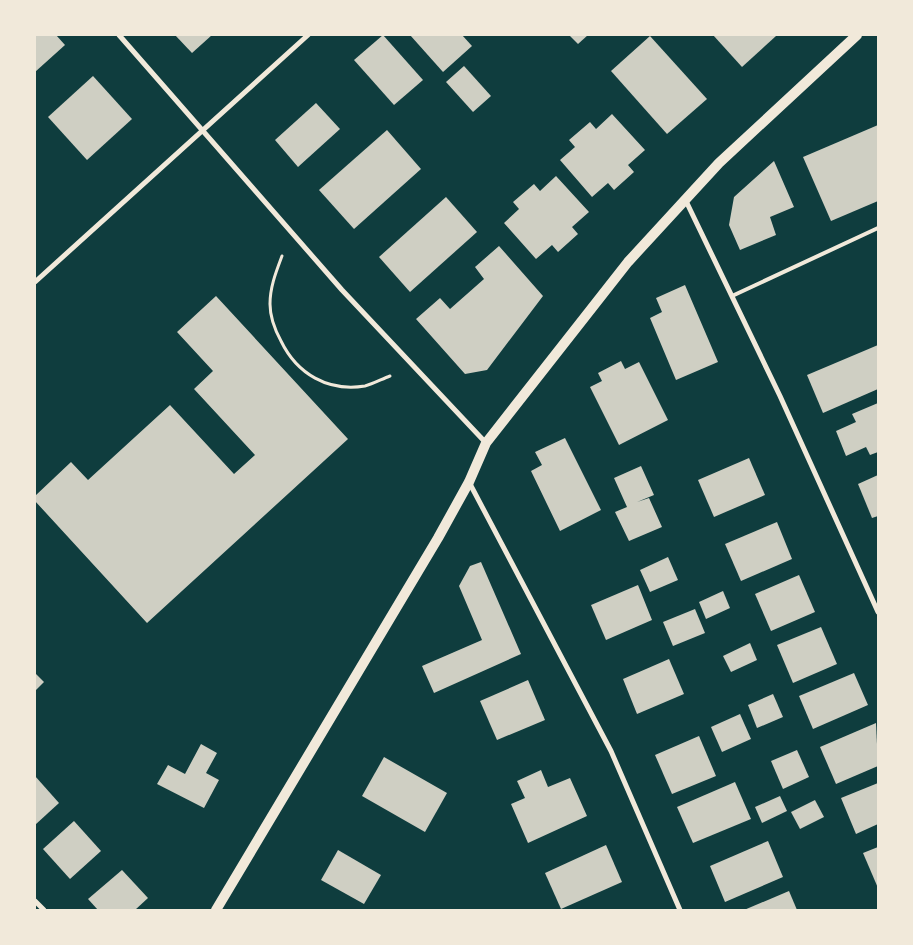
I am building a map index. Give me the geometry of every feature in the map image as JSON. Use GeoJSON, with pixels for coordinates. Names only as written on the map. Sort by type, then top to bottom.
{"type":"FeatureCollection","features":[{"type":"Feature","properties":{"kind":"main road"},"geometry":{"type":"LineString","coordinates":[[216,910],[438,538],[469,482],[486,444],[628,262],[685,199],[719,163],[857,35]]}},
{"type":"Feature","properties":{"kind":"street"},"geometry":{"type":"LineString","coordinates":[[119,35],[342,290],[486,444]]}},
{"type":"Feature","properties":{"kind":"street"},"geometry":{"type":"LineString","coordinates":[[35,282],[308,35]]}},
{"type":"Feature","properties":{"kind":"street"},"geometry":{"type":"LineString","coordinates":[[685,199],[780,396],[878,612]]}},
{"type":"Feature","properties":{"kind":"street"},"geometry":{"type":"LineString","coordinates":[[469,482],[612,751],[680,910]]}},
{"type":"Feature","properties":{"kind":"street"},"geometry":{"type":"LineString","coordinates":[[35,901],[44,910]]}},
{"type":"Feature","properties":{"kind":"lane"},"geometry":{"type":"LineString","coordinates":[[732,296],[878,228]]}},
{"type":"Feature","properties":{"kind":"path"},"geometry":{"type":"LineString","coordinates":[[282,256],[273,280],[269,305],[279,338],[286,351],[301,369],[315,380],[341,387],[366,386],[390,376]]}},
{"type":"Feature","properties":{"kind":"building"},"geometry":{"type":"Polygon","coordinates":[[[35,35],[56,35],[65,45],[35,72],[35,35]]]}},
{"type":"Feature","properties":{"kind":"building"},"geometry":{"type":"Polygon","coordinates":[[[175,35],[212,35],[192,53],[175,35]]]}},
{"type":"Feature","properties":{"kind":"building"},"geometry":{"type":"Polygon","coordinates":[[[383,35],[423,80],[394,105],[354,60],[383,35]]]}},
{"type":"Feature","properties":{"kind":"building"},"geometry":{"type":"Polygon","coordinates":[[[410,35],[462,35],[472,46],[443,72],[410,35]]]}},
{"type":"Feature","properties":{"kind":"building"},"geometry":{"type":"Polygon","coordinates":[[[569,35],[588,35],[578,44],[569,35]]]}},
{"type":"Feature","properties":{"kind":"building"},"geometry":{"type":"Polygon","coordinates":[[[713,35],[775,35],[776,36],[742,67],[713,35]]]}},
{"type":"Feature","properties":{"kind":"building"},"geometry":{"type":"Polygon","coordinates":[[[650,36],[707,99],[667,134],[611,71],[650,36]]]}},
{"type":"Feature","properties":{"kind":"building"},"geometry":{"type":"Polygon","coordinates":[[[464,66],[491,96],[473,112],[446,82],[464,66]]]}},
{"type":"Feature","properties":{"kind":"building"},"geometry":{"type":"Polygon","coordinates":[[[93,76],[132,119],[87,160],[48,117],[93,76]]]}},
{"type":"Feature","properties":{"kind":"building"},"geometry":{"type":"Polygon","coordinates":[[[316,103],[340,129],[298,167],[275,140],[316,103]]]}},
{"type":"Feature","properties":{"kind":"building"},"geometry":{"type":"Polygon","coordinates":[[[612,114],[645,150],[628,165],[634,172],[614,190],[608,183],[592,197],[560,160],[575,147],[569,140],[590,122],[596,129],[612,114]]]}},
{"type":"Feature","properties":{"kind":"building"},"geometry":{"type":"Polygon","coordinates":[[[878,125],[878,201],[831,221],[803,157],[878,125]]]}},
{"type":"Feature","properties":{"kind":"building"},"geometry":{"type":"Polygon","coordinates":[[[387,130],[421,169],[354,229],[319,190],[387,130]]]}},
{"type":"Feature","properties":{"kind":"building"},"geometry":{"type":"Polygon","coordinates":[[[774,161],[794,207],[770,217],[776,235],[740,250],[729,225],[734,197],[774,161]]]}},
{"type":"Feature","properties":{"kind":"building"},"geometry":{"type":"Polygon","coordinates":[[[556,176],[589,212],[572,227],[578,234],[558,252],[552,245],[536,259],[504,223],[519,209],[513,202],[534,184],[540,191],[556,176]]]}},
{"type":"Feature","properties":{"kind":"building"},"geometry":{"type":"Polygon","coordinates":[[[446,197],[477,232],[410,292],[379,257],[446,197]]]}},
{"type":"Feature","properties":{"kind":"building"},"geometry":{"type":"Polygon","coordinates":[[[499,246],[543,296],[487,370],[465,374],[416,319],[440,298],[450,309],[484,279],[475,267],[499,246]]]}},
{"type":"Feature","properties":{"kind":"building"},"geometry":{"type":"Polygon","coordinates":[[[685,285],[718,362],[676,380],[650,318],[662,312],[656,298],[685,285]]]}},
{"type":"Feature","properties":{"kind":"building"},"geometry":{"type":"Polygon","coordinates":[[[216,296],[348,439],[147,623],[35,501],[35,496],[71,462],[88,480],[170,405],[234,474],[255,455],[194,389],[213,371],[177,332],[216,296]]]}},
{"type":"Feature","properties":{"kind":"building"},"geometry":{"type":"Polygon","coordinates":[[[878,345],[878,389],[823,413],[807,375],[878,345]]]}},
{"type":"Feature","properties":{"kind":"building"},"geometry":{"type":"Polygon","coordinates":[[[621,361],[625,369],[639,362],[668,420],[619,445],[590,387],[602,381],[598,373],[621,361]]]}},
{"type":"Feature","properties":{"kind":"building"},"geometry":{"type":"Polygon","coordinates":[[[878,403],[878,452],[870,455],[866,447],[846,456],[836,431],[856,422],[852,414],[878,403]]]}},
{"type":"Feature","properties":{"kind":"building"},"geometry":{"type":"Polygon","coordinates":[[[565,438],[601,510],[560,531],[531,471],[542,465],[535,452],[565,438]]]}},
{"type":"Feature","properties":{"kind":"building"},"geometry":{"type":"Polygon","coordinates":[[[749,458],[765,495],[714,517],[698,480],[749,458]]]}},
{"type":"Feature","properties":{"kind":"building"},"geometry":{"type":"Polygon","coordinates":[[[641,466],[654,495],[637,502],[649,498],[662,527],[629,541],[615,512],[627,507],[614,478],[641,466]]]}},
{"type":"Feature","properties":{"kind":"building"},"geometry":{"type":"Polygon","coordinates":[[[878,475],[878,516],[872,518],[858,484],[878,475]]]}},
{"type":"Feature","properties":{"kind":"building"},"geometry":{"type":"Polygon","coordinates":[[[777,522],[792,559],[741,581],[725,544],[777,522]]]}},
{"type":"Feature","properties":{"kind":"building"},"geometry":{"type":"Polygon","coordinates":[[[668,557],[678,580],[650,592],[640,570],[668,557]]]}},
{"type":"Feature","properties":{"kind":"building"},"geometry":{"type":"Polygon","coordinates":[[[481,562],[521,654],[434,693],[422,666],[482,640],[459,586],[470,566],[481,562]]]}},
{"type":"Feature","properties":{"kind":"building"},"geometry":{"type":"Polygon","coordinates":[[[799,575],[815,612],[771,631],[755,594],[799,575]]]}},
{"type":"Feature","properties":{"kind":"building"},"geometry":{"type":"Polygon","coordinates":[[[638,585],[652,620],[606,640],[591,605],[638,585]]]}},
{"type":"Feature","properties":{"kind":"building"},"geometry":{"type":"Polygon","coordinates":[[[723,591],[730,608],[706,619],[699,602],[723,591]]]}},
{"type":"Feature","properties":{"kind":"building"},"geometry":{"type":"Polygon","coordinates":[[[695,609],[705,633],[673,646],[663,622],[695,609]]]}},
{"type":"Feature","properties":{"kind":"building"},"geometry":{"type":"Polygon","coordinates":[[[821,627],[837,664],[793,683],[777,645],[821,627]]]}},
{"type":"Feature","properties":{"kind":"building"},"geometry":{"type":"Polygon","coordinates":[[[750,643],[757,660],[731,672],[723,656],[750,643]]]}},
{"type":"Feature","properties":{"kind":"building"},"geometry":{"type":"Polygon","coordinates":[[[669,659],[684,694],[637,714],[623,679],[669,659]]]}},
{"type":"Feature","properties":{"kind":"building"},"geometry":{"type":"Polygon","coordinates":[[[35,673],[44,682],[35,691],[35,673]]]}},
{"type":"Feature","properties":{"kind":"building"},"geometry":{"type":"Polygon","coordinates":[[[854,673],[868,705],[813,729],[799,696],[854,673]]]}},
{"type":"Feature","properties":{"kind":"building"},"geometry":{"type":"Polygon","coordinates":[[[528,680],[545,720],[497,740],[480,701],[528,680]]]}},
{"type":"Feature","properties":{"kind":"building"},"geometry":{"type":"Polygon","coordinates":[[[773,694],[783,717],[757,728],[748,705],[773,694]]]}},
{"type":"Feature","properties":{"kind":"building"},"geometry":{"type":"Polygon","coordinates":[[[740,714],[751,739],[722,752],[711,727],[740,714]]]}},
{"type":"Feature","properties":{"kind":"building"},"geometry":{"type":"Polygon","coordinates":[[[876,723],[878,766],[836,784],[820,747],[876,723]]]}},
{"type":"Feature","properties":{"kind":"building"},"geometry":{"type":"Polygon","coordinates":[[[699,736],[716,776],[672,794],[655,755],[699,736]]]}},
{"type":"Feature","properties":{"kind":"building"},"geometry":{"type":"Polygon","coordinates":[[[201,744],[217,753],[206,773],[219,780],[204,808],[157,784],[168,765],[185,774],[201,744]]]}},
{"type":"Feature","properties":{"kind":"building"},"geometry":{"type":"Polygon","coordinates":[[[797,750],[809,777],[783,789],[771,761],[797,750]]]}},
{"type":"Feature","properties":{"kind":"building"},"geometry":{"type":"Polygon","coordinates":[[[384,757],[447,793],[425,832],[362,796],[384,757]]]}},
{"type":"Feature","properties":{"kind":"building"},"geometry":{"type":"Polygon","coordinates":[[[541,770],[548,787],[570,778],[587,816],[528,843],[511,804],[525,798],[517,781],[541,770]]]}},
{"type":"Feature","properties":{"kind":"building"},"geometry":{"type":"Polygon","coordinates":[[[35,776],[59,803],[35,825],[35,776]]]}},
{"type":"Feature","properties":{"kind":"building"},"geometry":{"type":"Polygon","coordinates":[[[735,782],[751,819],[693,843],[677,807],[735,782]]]}},
{"type":"Feature","properties":{"kind":"building"},"geometry":{"type":"Polygon","coordinates":[[[878,783],[878,824],[856,834],[841,798],[878,783]]]}},
{"type":"Feature","properties":{"kind":"building"},"geometry":{"type":"Polygon","coordinates":[[[780,796],[787,811],[762,823],[755,807],[780,796]]]}},
{"type":"Feature","properties":{"kind":"building"},"geometry":{"type":"Polygon","coordinates":[[[815,800],[824,817],[800,829],[791,812],[815,800]]]}},
{"type":"Feature","properties":{"kind":"building"},"geometry":{"type":"Polygon","coordinates":[[[74,821],[101,851],[70,879],[43,849],[74,821]]]}},
{"type":"Feature","properties":{"kind":"building"},"geometry":{"type":"Polygon","coordinates":[[[768,841],[783,877],[725,902],[710,866],[768,841]]]}},
{"type":"Feature","properties":{"kind":"building"},"geometry":{"type":"Polygon","coordinates":[[[606,845],[622,882],[561,909],[545,873],[606,845]]]}},
{"type":"Feature","properties":{"kind":"building"},"geometry":{"type":"Polygon","coordinates":[[[878,847],[878,888],[863,853],[878,847]]]}},
{"type":"Feature","properties":{"kind":"building"},"geometry":{"type":"Polygon","coordinates":[[[338,850],[381,875],[364,904],[321,880],[338,850]]]}},
{"type":"Feature","properties":{"kind":"building"},"geometry":{"type":"Polygon","coordinates":[[[122,870],[148,898],[135,910],[98,910],[88,899],[122,870]]]}},
{"type":"Feature","properties":{"kind":"building"},"geometry":{"type":"Polygon","coordinates":[[[789,891],[797,910],[744,910],[789,891]]]}}]}
